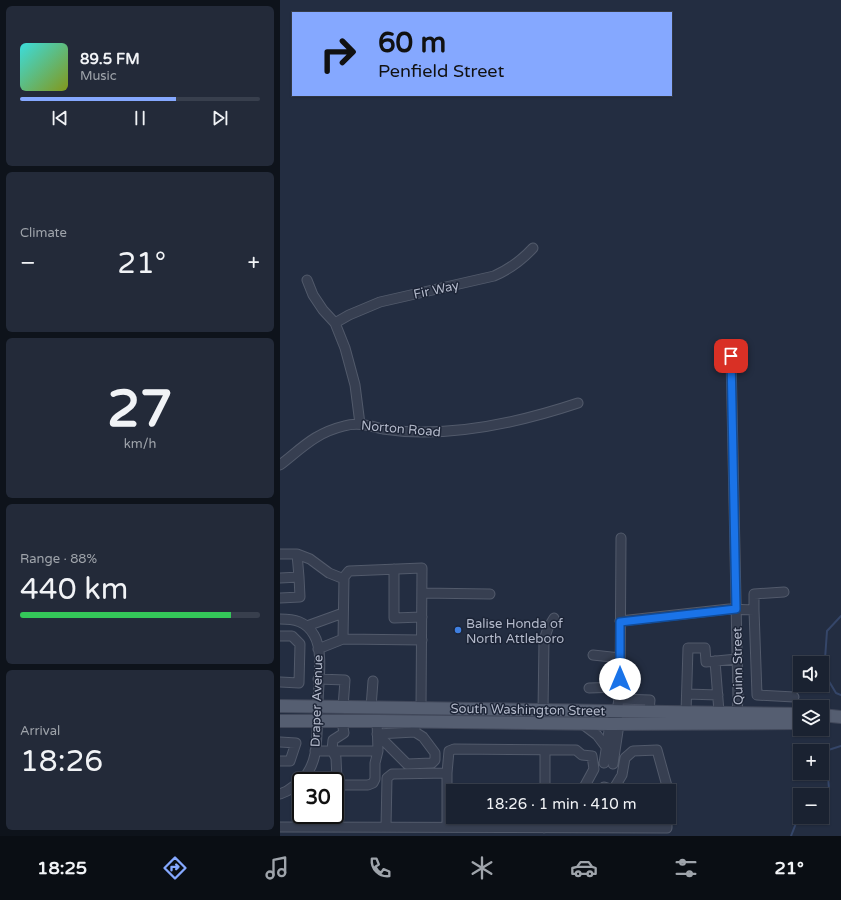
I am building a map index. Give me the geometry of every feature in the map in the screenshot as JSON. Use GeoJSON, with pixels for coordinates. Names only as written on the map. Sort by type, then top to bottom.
{"type":"FeatureCollection","features":[{"type":"Feature","properties":{"kind":"main road","name":"South Washington Street"},"geometry":{"type":"LineString","coordinates":[[280,706],[793,714]]}},
{"type":"Feature","properties":{"kind":"main road"},"geometry":{"type":"LineString","coordinates":[[829,716],[841,717]]}},
{"type":"Feature","properties":{"kind":"main road","name":"South Washington Street"},"geometry":{"type":"LineString","coordinates":[[280,721],[377,721],[415,727],[582,723],[793,723]]}},
{"type":"Feature","properties":{"kind":"main road"},"geometry":{"type":"LineString","coordinates":[[829,722],[841,721]]}},
{"type":"Feature","properties":{"kind":"street","name":"Fir Way"},"geometry":{"type":"LineString","coordinates":[[335,323],[349,315],[380,302],[494,276],[516,264],[533,248]]}},
{"type":"Feature","properties":{"kind":"street"},"geometry":{"type":"LineString","coordinates":[[307,280],[313,296],[335,323],[345,348],[355,385],[360,424]]}},
{"type":"Feature","properties":{"kind":"street","name":"Quinn Street"},"geometry":{"type":"LineString","coordinates":[[731,356],[737,712]]}},
{"type":"Feature","properties":{"kind":"street","name":"Norton Road"},"geometry":{"type":"LineString","coordinates":[[280,465],[305,444],[320,435],[344,426],[360,424],[385,429],[420,432],[446,432],[508,423],[578,403]]}},
{"type":"Feature","properties":{"kind":"street"},"geometry":{"type":"LineString","coordinates":[[614,724],[606,747],[608,763],[620,687],[621,538]]}},
{"type":"Feature","properties":{"kind":"street"},"geometry":{"type":"LineString","coordinates":[[280,554],[297,554],[310,558],[329,573],[344,579]]}},
{"type":"Feature","properties":{"kind":"street"},"geometry":{"type":"LineString","coordinates":[[280,598],[300,597],[297,554]]}},
{"type":"Feature","properties":{"kind":"street"},"geometry":{"type":"LineString","coordinates":[[343,639],[344,577],[348,571],[422,568],[421,708]]}},
{"type":"Feature","properties":{"kind":"street"},"geometry":{"type":"LineString","coordinates":[[394,569],[394,618],[422,617]]}},
{"type":"Feature","properties":{"kind":"street"},"geometry":{"type":"LineString","coordinates":[[280,578],[299,578]]}},
{"type":"Feature","properties":{"kind":"street"},"geometry":{"type":"LineString","coordinates":[[784,592],[754,594],[757,694],[794,697]]}},
{"type":"Feature","properties":{"kind":"street"},"geometry":{"type":"LineString","coordinates":[[422,593],[490,594]]}},
{"type":"Feature","properties":{"kind":"street"},"geometry":{"type":"LineString","coordinates":[[620,622],[736,609],[754,610]]}},
{"type":"Feature","properties":{"kind":"street"},"geometry":{"type":"LineString","coordinates":[[280,619],[296,620],[307,626],[343,613]]}},
{"type":"Feature","properties":{"kind":"street"},"geometry":{"type":"LineString","coordinates":[[543,710],[544,640],[548,628],[554,618]]}},
{"type":"Feature","properties":{"kind":"street","name":"Draper Avenue"},"geometry":{"type":"LineString","coordinates":[[307,626],[315,636],[318,648],[318,707],[315,751],[308,772]]}},
{"type":"Feature","properties":{"kind":"street"},"geometry":{"type":"LineString","coordinates":[[280,636],[292,636],[300,644],[299,683],[280,682]]}},
{"type":"Feature","properties":{"kind":"street"},"geometry":{"type":"LineString","coordinates":[[318,648],[343,639],[422,640]]}},
{"type":"Feature","properties":{"kind":"street"},"geometry":{"type":"LineString","coordinates":[[686,712],[688,648],[705,648],[706,662],[737,659]]}},
{"type":"Feature","properties":{"kind":"street"},"geometry":{"type":"LineString","coordinates":[[593,655],[620,658]]}},
{"type":"Feature","properties":{"kind":"street"},"geometry":{"type":"LineString","coordinates":[[715,661],[719,712]]}},
{"type":"Feature","properties":{"kind":"street"},"geometry":{"type":"LineString","coordinates":[[318,679],[345,680],[343,707]]}},
{"type":"Feature","properties":{"kind":"street"},"geometry":{"type":"LineString","coordinates":[[371,707],[373,681]]}},
{"type":"Feature","properties":{"kind":"street"},"geometry":{"type":"LineString","coordinates":[[589,688],[620,687]]}},
{"type":"Feature","properties":{"kind":"street"},"geometry":{"type":"LineString","coordinates":[[687,694],[718,695]]}},
{"type":"Feature","properties":{"kind":"street"},"geometry":{"type":"LineString","coordinates":[[619,698],[650,700],[649,711]]}},
{"type":"Feature","properties":{"kind":"street"},"geometry":{"type":"LineString","coordinates":[[342,722],[344,733],[333,740],[332,750],[336,758],[337,779],[339,783],[344,785],[368,785],[373,783],[375,779],[378,751],[377,721]]}},
{"type":"Feature","properties":{"kind":"street"},"geometry":{"type":"LineString","coordinates":[[582,723],[597,735],[606,747]]}},
{"type":"Feature","properties":{"kind":"street"},"geometry":{"type":"LineString","coordinates":[[415,727],[435,753],[435,760],[432,763],[407,764],[377,734],[415,727]]}},
{"type":"Feature","properties":{"kind":"street"},"geometry":{"type":"LineString","coordinates":[[280,742],[296,743],[290,761],[280,761]]}},
{"type":"Feature","properties":{"kind":"street"},"geometry":{"type":"LineString","coordinates":[[447,827],[447,773],[449,751],[454,749],[576,750],[582,755],[592,756],[594,769],[586,784]]}},
{"type":"Feature","properties":{"kind":"street"},"geometry":{"type":"LineString","coordinates":[[545,750],[545,784]]}},
{"type":"Feature","properties":{"kind":"street"},"geometry":{"type":"LineString","coordinates":[[614,784],[622,775],[625,758],[629,754],[633,751],[657,750],[666,784]]}},
{"type":"Feature","properties":{"kind":"street"},"geometry":{"type":"LineString","coordinates":[[315,751],[378,751]]}},
{"type":"Feature","properties":{"kind":"street"},"geometry":{"type":"LineString","coordinates":[[395,836],[387,827],[387,778],[392,774],[447,773]]}},
{"type":"Feature","properties":{"kind":"street","name":"Draper Avenue"},"geometry":{"type":"LineString","coordinates":[[280,794],[292,787]]}},
{"type":"Feature","properties":{"kind":"street"},"geometry":{"type":"LineString","coordinates":[[544,824],[544,828]]}},
{"type":"Feature","properties":{"kind":"street"},"geometry":{"type":"LineString","coordinates":[[280,827],[320,831],[387,827],[447,827],[462,832],[544,828],[586,832],[667,832]]}},
{"type":"Feature","properties":{"kind":"waterway"},"geometry":{"type":"LineString","coordinates":[[841,616],[827,631],[824,673],[836,693],[841,695]]}},
{"type":"Feature","properties":{"kind":"waterway"},"geometry":{"type":"LineString","coordinates":[[829,750],[841,746]]}},
{"type":"Feature","properties":{"kind":"waterway"},"geometry":{"type":"LineString","coordinates":[[828,780],[829,788]]}},
{"type":"Feature","properties":{"kind":"waterway"},"geometry":{"type":"LineString","coordinates":[[791,836],[796,824]]}},
{"type":"Feature","properties":{"kind":"place","name":"Balise Honda of North Attleboro"},"geometry":{"type":"Point","coordinates":[458,630]}},
{"type":"Feature","properties":{"kind":"route"},"geometry":{"type":"LineString","coordinates":[[620,679],[620,622],[722,609],[736,609],[732,468],[731,356]]}}]}
